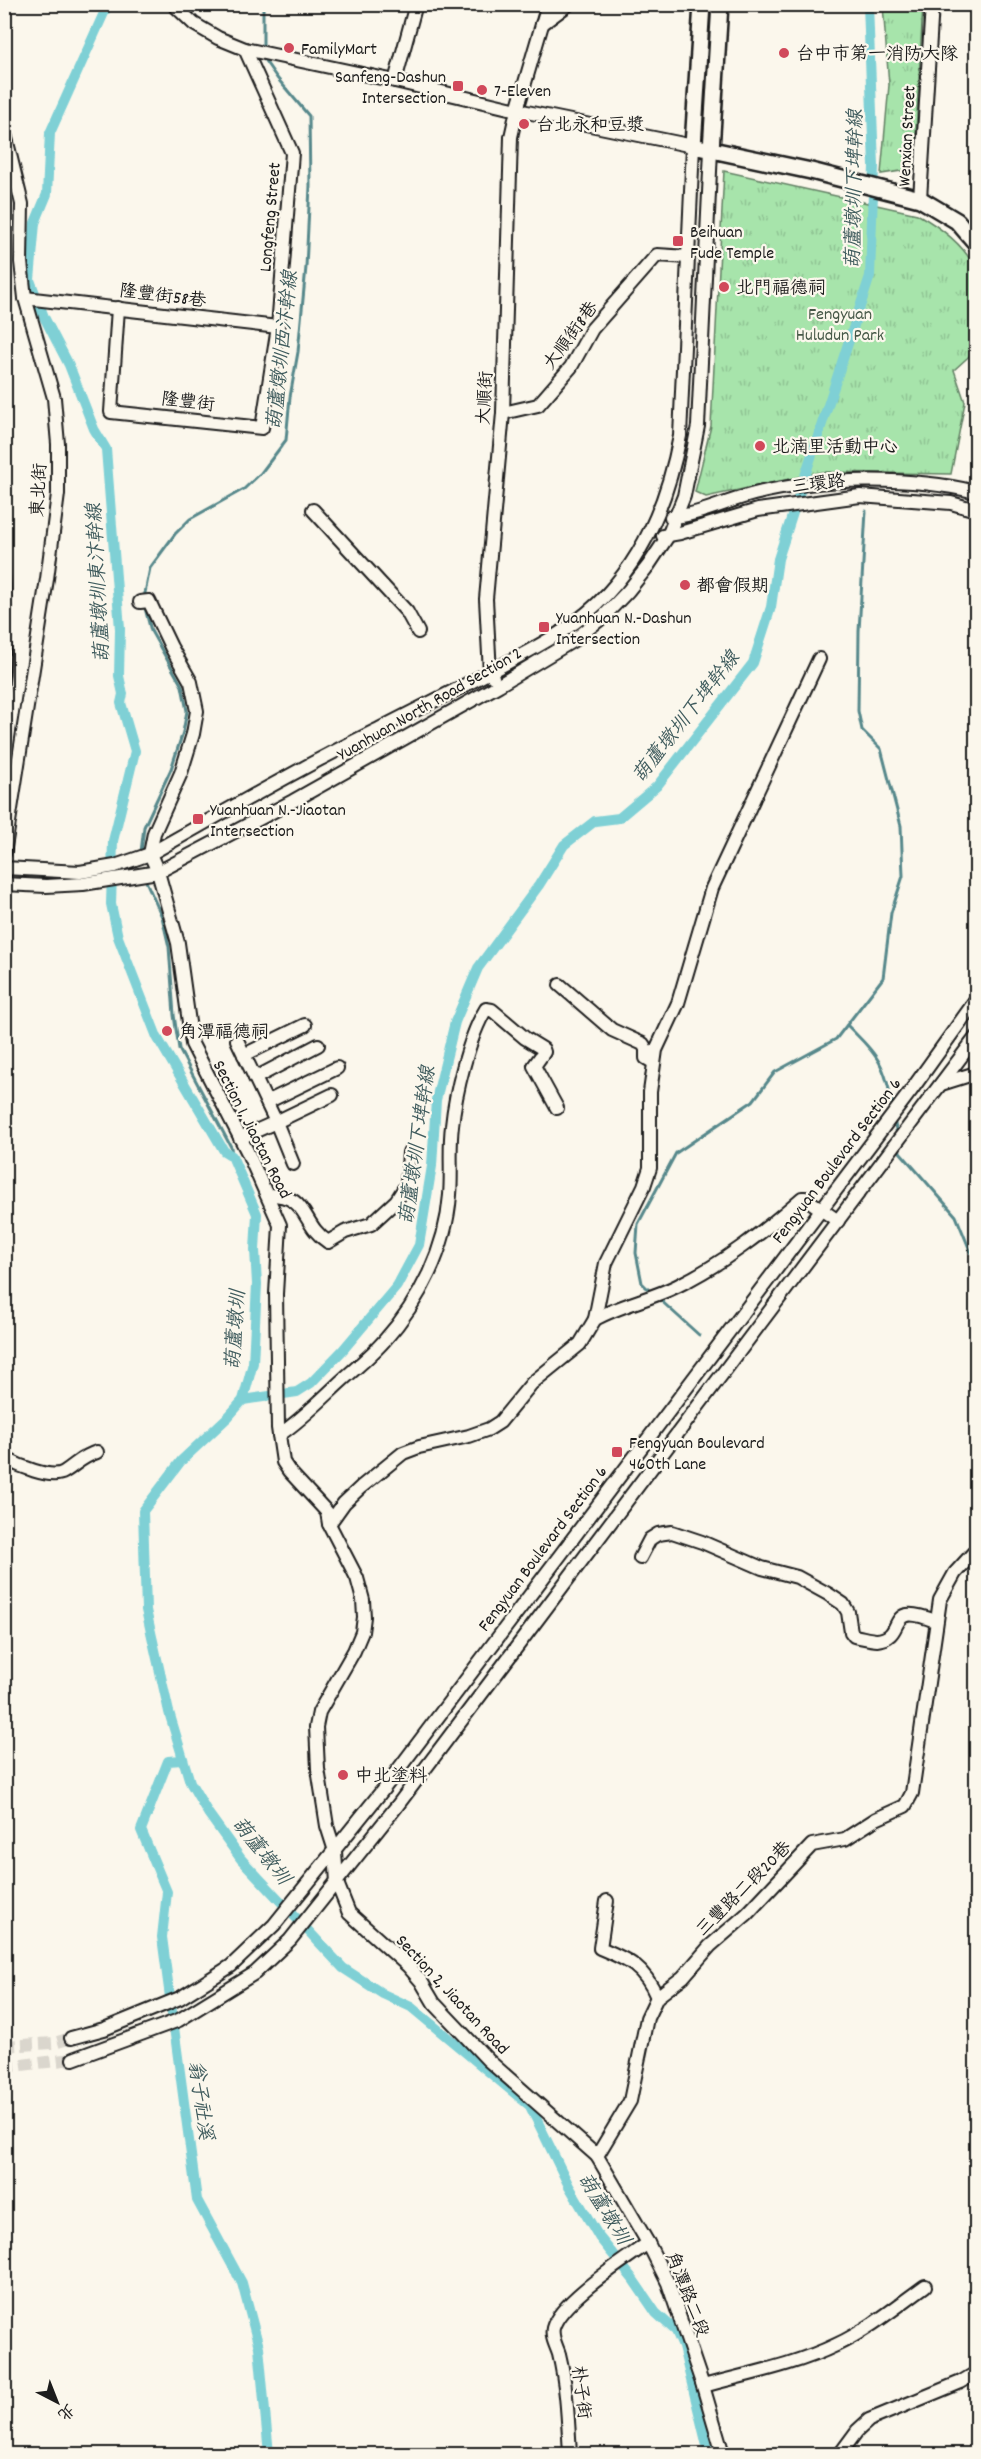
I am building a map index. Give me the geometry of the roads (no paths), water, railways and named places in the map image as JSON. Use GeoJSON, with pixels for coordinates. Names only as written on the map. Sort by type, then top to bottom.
{"type":"FeatureCollection","features":[{"type":"Feature","properties":{"kind":"main road"},"geometry":{"type":"LineString","coordinates":[[702,4],[693,146],[903,193],[920,199],[957,221],[976,243]]}},
{"type":"Feature","properties":{"kind":"main road"},"geometry":{"type":"LineString","coordinates":[[711,150],[720,4]]}},
{"type":"Feature","properties":{"kind":"street"},"geometry":{"type":"LineString","coordinates":[[173,4],[194,24],[218,38],[245,49],[516,110],[693,146]]}},
{"type":"Feature","properties":{"kind":"street"},"geometry":{"type":"LineString","coordinates":[[395,81],[416,4]]}},
{"type":"Feature","properties":{"kind":"street","name":"大順街"},"geometry":{"type":"LineString","coordinates":[[490,673],[486,599],[503,413],[511,137],[516,110],[548,4]]}},
{"type":"Feature","properties":{"kind":"street"},"geometry":{"type":"LineString","coordinates":[[542,24],[569,4]]}},
{"type":"Feature","properties":{"kind":"street","name":"Wenxian Street"},"geometry":{"type":"LineString","coordinates":[[920,199],[932,4]]}},
{"type":"Feature","properties":{"kind":"street","name":"Longfeng Street"},"geometry":{"type":"LineString","coordinates":[[245,49],[292,153],[278,327]]}},
{"type":"Feature","properties":{"kind":"street","name":"東北街"},"geometry":{"type":"LineString","coordinates":[[4,130],[22,204],[21,262],[33,299],[54,398],[58,444],[58,494],[47,579],[4,854]]}},
{"type":"Feature","properties":{"kind":"street","name":"Yuanhuan North Road Section 2"},"geometry":{"type":"LineString","coordinates":[[4,884],[46,886],[81,878],[150,854],[373,731],[490,673],[555,637],[593,608],[626,572],[647,537],[657,517],[673,472],[680,436],[693,146]]}},
{"type":"Feature","properties":{"kind":"street","name":"Yuanhuan North Road Section 2"},"geometry":{"type":"LineString","coordinates":[[4,868],[81,878],[158,872],[293,801],[499,685],[574,640],[603,617],[639,579],[668,536],[684,496],[689,475],[698,426],[711,150]]}},
{"type":"Feature","properties":{"kind":"street","name":"大順街8巷"},"geometry":{"type":"LineString","coordinates":[[503,413],[538,405],[571,368],[592,329],[657,255],[688,257]]}},
{"type":"Feature","properties":{"kind":"street","name":"隆豐街58巷"},"geometry":{"type":"LineString","coordinates":[[33,299],[278,327]]}},
{"type":"Feature","properties":{"kind":"street","name":"隆豐街"},"geometry":{"type":"LineString","coordinates":[[118,308],[111,412],[262,428],[278,327]]}},
{"type":"Feature","properties":{"kind":"street","name":"三環路"},"geometry":{"type":"LineString","coordinates":[[657,517],[675,517],[756,493],[858,480],[954,486],[976,492]]}},
{"type":"Feature","properties":{"kind":"street"},"geometry":{"type":"LineString","coordinates":[[951,503],[954,486]]}},
{"type":"Feature","properties":{"kind":"street","name":"三環路"},"geometry":{"type":"LineString","coordinates":[[647,537],[668,536],[758,510],[860,496],[951,503],[976,510]]}},
{"type":"Feature","properties":{"kind":"street"},"geometry":{"type":"LineString","coordinates":[[314,510],[407,612],[418,632]]}},
{"type":"Feature","properties":{"kind":"street"},"geometry":{"type":"LineString","coordinates":[[145,602],[192,682],[197,711],[193,734],[181,773],[154,833],[150,854]]}},
{"type":"Feature","properties":{"kind":"street"},"geometry":{"type":"LineString","coordinates":[[329,1524],[344,1503],[403,1454],[420,1447],[489,1430],[500,1422],[532,1383],[580,1344],[595,1319],[606,1263],[644,1186],[650,1168],[650,1092],[653,1062],[663,1032],[678,1003],[712,888],[819,659]]}},
{"type":"Feature","properties":{"kind":"street"},"geometry":{"type":"LineString","coordinates":[[490,673],[499,685]]}},
{"type":"Feature","properties":{"kind":"street","name":"Section 1, Jiaotan Road"},"geometry":{"type":"LineString","coordinates":[[150,854],[158,872],[178,943],[192,1044],[240,1138],[280,1225],[276,1294],[279,1432]]}},
{"type":"Feature","properties":{"kind":"street"},"geometry":{"type":"LineString","coordinates":[[560,985],[612,1030],[643,1044],[646,1048],[646,1058],[653,1062]]}},
{"type":"Feature","properties":{"kind":"street","name":"Fengyuan Boulevard Section 6"},"geometry":{"type":"LineString","coordinates":[[71,2038],[104,2030],[180,1998],[231,1966],[274,1925],[335,1851],[822,1209],[976,1000]]}},
{"type":"Feature","properties":{"kind":"street"},"geometry":{"type":"LineString","coordinates":[[279,1432],[296,1424],[382,1343],[410,1306],[431,1270],[440,1248],[450,1196],[454,1111],[476,1025],[486,1009],[492,1010],[525,1038],[543,1049],[544,1052],[534,1066],[557,1108]]}},
{"type":"Feature","properties":{"kind":"street"},"geometry":{"type":"LineString","coordinates":[[244,1055],[305,1025]]}},
{"type":"Feature","properties":{"kind":"street"},"geometry":{"type":"LineString","coordinates":[[73,2059],[179,2020],[255,1972],[291,1939],[397,1806],[976,1037]]}},
{"type":"Feature","properties":{"kind":"street"},"geometry":{"type":"LineString","coordinates":[[237,1040],[267,1102],[293,1164]]}},
{"type":"Feature","properties":{"kind":"street"},"geometry":{"type":"LineString","coordinates":[[255,1078],[318,1045]]}},
{"type":"Feature","properties":{"kind":"street"},"geometry":{"type":"LineString","coordinates":[[267,1102],[337,1068]]}},
{"type":"Feature","properties":{"kind":"street"},"geometry":{"type":"LineString","coordinates":[[939,1085],[976,1073]]}},
{"type":"Feature","properties":{"kind":"street"},"geometry":{"type":"LineString","coordinates":[[240,1138],[332,1095]]}},
{"type":"Feature","properties":{"kind":"street"},"geometry":{"type":"LineString","coordinates":[[267,1195],[284,1195],[290,1198],[303,1211],[321,1237],[328,1242],[345,1232],[371,1224],[396,1201],[407,1184],[409,1152]]}},
{"type":"Feature","properties":{"kind":"street"},"geometry":{"type":"LineString","coordinates":[[595,1319],[698,1275],[754,1239],[802,1198],[806,1197],[838,1221]]}},
{"type":"Feature","properties":{"kind":"street","name":"Section 2, Jiaotan Road"},"geometry":{"type":"LineString","coordinates":[[279,1432],[283,1462],[327,1512],[329,1524],[357,1578],[364,1610],[363,1625],[358,1641],[319,1712],[316,1727],[318,1769],[327,1826],[335,1851],[337,1883],[349,1913],[408,1966],[422,1981],[434,2003],[488,2060],[597,2156]]}},
{"type":"Feature","properties":{"kind":"street"},"geometry":{"type":"LineString","coordinates":[[4,1458],[43,1474],[63,1473],[84,1456],[97,1452]]}},
{"type":"Feature","properties":{"kind":"street"},"geometry":{"type":"LineString","coordinates":[[640,1558],[647,1543],[658,1534],[672,1532],[702,1542],[762,1568],[796,1577],[828,1594],[843,1604],[848,1612],[851,1632],[854,1636],[877,1640],[884,1638],[902,1616],[909,1613],[917,1613],[935,1621]]}},
{"type":"Feature","properties":{"kind":"street","name":"三豐路二段20巷"},"geometry":{"type":"LineString","coordinates":[[657,1997],[683,1977],[710,1946],[747,1914],[812,1845],[845,1839],[907,1804],[912,1793],[935,1621],[944,1589],[976,1550]]}},
{"type":"Feature","properties":{"kind":"street"},"geometry":{"type":"LineString","coordinates":[[597,2156],[630,2101],[647,2018],[657,1997],[640,1969],[629,1961],[600,1948],[607,1901]]}},
{"type":"Feature","properties":{"kind":"street","name":"角潭路二段"},"geometry":{"type":"LineString","coordinates":[[597,2156],[648,2243],[668,2283],[723,2454]]}},
{"type":"Feature","properties":{"kind":"street","name":"朴子街"},"geometry":{"type":"LineString","coordinates":[[570,2454],[567,2400],[559,2354],[552,2336],[553,2326],[565,2310],[590,2285],[648,2243]]}},
{"type":"Feature","properties":{"kind":"street"},"geometry":{"type":"LineString","coordinates":[[703,2386],[802,2358],[835,2346],[865,2329],[925,2286]]}},
{"type":"Feature","properties":{"kind":"street"},"geometry":{"type":"LineString","coordinates":[[840,2454],[857,2430],[869,2420],[961,2382],[976,2373]]}},
{"type":"Feature","properties":{"kind":"waterway","name":"葫蘆墩圳"},"geometry":{"type":"LineString","coordinates":[[108,4],[50,133],[47,194],[35,223],[30,280],[44,317],[69,365],[94,429],[106,449],[120,629],[119,676],[123,694],[121,703],[135,751],[113,841],[111,904],[118,937],[157,1037],[224,1151],[232,1156],[257,1214],[255,1250],[257,1284],[253,1363],[243,1400],[181,1461],[143,1511],[146,1610],[169,1712],[190,1782],[208,1813],[241,1859],[343,1968],[383,1994],[411,2007],[530,2106],[569,2186],[599,2237],[632,2278],[656,2313],[676,2331],[683,2347],[709,2454]]}},
{"type":"Feature","properties":{"kind":"waterway","name":"葫蘆燉圳西汴幹線"},"geometry":{"type":"LineString","coordinates":[[263,4],[263,49]]}},
{"type":"Feature","properties":{"kind":"waterway","name":"葫蘆墩圳下埤幹線"},"geometry":{"type":"LineString","coordinates":[[243,1400],[297,1392],[311,1383],[342,1351],[397,1286],[419,1245],[432,1166],[436,1100],[455,1022],[478,968],[539,885],[564,845],[595,821],[619,818],[657,786],[753,663],[771,607],[778,559],[870,276],[874,166],[868,4]]}},
{"type":"Feature","properties":{"kind":"waterway","name":"葫蘆燉圳西汴幹線"},"geometry":{"type":"LineString","coordinates":[[144,598],[150,568],[175,534],[190,519],[244,489],[261,473],[286,440],[290,397],[298,352],[306,267],[310,186],[309,116],[263,58]]}},
{"type":"Feature","properties":{"kind":"waterway"},"geometry":{"type":"LineString","coordinates":[[651,1292],[642,1283],[636,1253],[638,1224],[676,1153],[753,1101],[775,1072],[836,1039],[883,978],[891,913],[903,876],[901,826],[881,749],[862,730],[858,711],[859,631],[866,511]]}},
{"type":"Feature","properties":{"kind":"waterway","name":"葫蘆燉圳西汴幹線"},"geometry":{"type":"LineString","coordinates":[[141,852],[144,827],[171,769],[187,711],[182,686],[151,631],[144,604]]}},
{"type":"Feature","properties":{"kind":"waterway","name":"葫蘆燉圳西汴幹線"},"geometry":{"type":"LineString","coordinates":[[145,879],[162,917],[169,947],[179,1049],[231,1147],[232,1156]]}},
{"type":"Feature","properties":{"kind":"waterway"},"geometry":{"type":"LineString","coordinates":[[847,1025],[867,1045],[879,1062],[887,1081],[893,1109]]}},
{"type":"Feature","properties":{"kind":"waterway"},"geometry":{"type":"LineString","coordinates":[[894,1118],[897,1136]]}},
{"type":"Feature","properties":{"kind":"waterway"},"geometry":{"type":"LineString","coordinates":[[899,1145],[900,1152],[956,1216],[976,1265]]}},
{"type":"Feature","properties":{"kind":"waterway"},"geometry":{"type":"LineString","coordinates":[[658,1298],[699,1335]]}},
{"type":"Feature","properties":{"kind":"waterway","name":"翁子社溪"},"geometry":{"type":"LineString","coordinates":[[182,1760],[168,1761],[141,1830],[167,1892],[162,1937],[197,2200],[242,2283],[259,2347],[269,2454]]}},
{"type":"Feature","properties":{"kind":"tunnel"},"geometry":{"type":"LineString","coordinates":[[4,2046],[54,2043],[71,2038]]}},
{"type":"Feature","properties":{"kind":"tunnel"},"geometry":{"type":"LineString","coordinates":[[4,2067],[73,2059]]}},
{"type":"Feature","properties":{"kind":"railway"},"geometry":{"type":"LineString","coordinates":[[4,489],[10,574],[11,632],[4,717]]}},
{"type":"Feature","properties":{"kind":"place","name":"FamilyMart"},"geometry":{"type":"Point","coordinates":[289,48]}},
{"type":"Feature","properties":{"kind":"place","name":"台中市第一消防大隊"},"geometry":{"type":"Point","coordinates":[784,53]}},
{"type":"Feature","properties":{"kind":"place","name":"Sanfeng-Dashun Intersection"},"geometry":{"type":"Point","coordinates":[458,86]}},
{"type":"Feature","properties":{"kind":"place","name":"7-Eleven"},"geometry":{"type":"Point","coordinates":[482,90]}},
{"type":"Feature","properties":{"kind":"place","name":"台北永和豆漿"},"geometry":{"type":"Point","coordinates":[524,124]}},
{"type":"Feature","properties":{"kind":"place","name":"Beihuan Fude Temple"},"geometry":{"type":"Point","coordinates":[678,241]}},
{"type":"Feature","properties":{"kind":"place","name":"北門福德祠"},"geometry":{"type":"Point","coordinates":[724,287]}},
{"type":"Feature","properties":{"kind":"place","name":"北湳里活動中心"},"geometry":{"type":"Point","coordinates":[760,446]}},
{"type":"Feature","properties":{"kind":"place","name":"都會假期"},"geometry":{"type":"Point","coordinates":[685,585]}},
{"type":"Feature","properties":{"kind":"place","name":"Yuanhuan N.-Dashun Intersection"},"geometry":{"type":"Point","coordinates":[544,627]}},
{"type":"Feature","properties":{"kind":"place","name":"Yuanhuan N.-Jiaotan Intersection"},"geometry":{"type":"Point","coordinates":[198,819]}},
{"type":"Feature","properties":{"kind":"place","name":"角潭福德祠"},"geometry":{"type":"Point","coordinates":[167,1031]}},
{"type":"Feature","properties":{"kind":"place","name":"Fengyuan Boulevard 460th Lane"},"geometry":{"type":"Point","coordinates":[617,1452]}},
{"type":"Feature","properties":{"kind":"place","name":"中北塗料"},"geometry":{"type":"Point","coordinates":[343,1775]}},
{"type":"Feature","properties":{"kind":"park label","name":"Fengyuan Huludun Park"},"geometry":{"type":"Point","coordinates":[840,323]}},
{"type":"Feature","properties":{"kind":"water label","name":"葫蘆墩圳東汴幹線"},"geometry":{"type":"Point","coordinates":[97,583]}}]}
